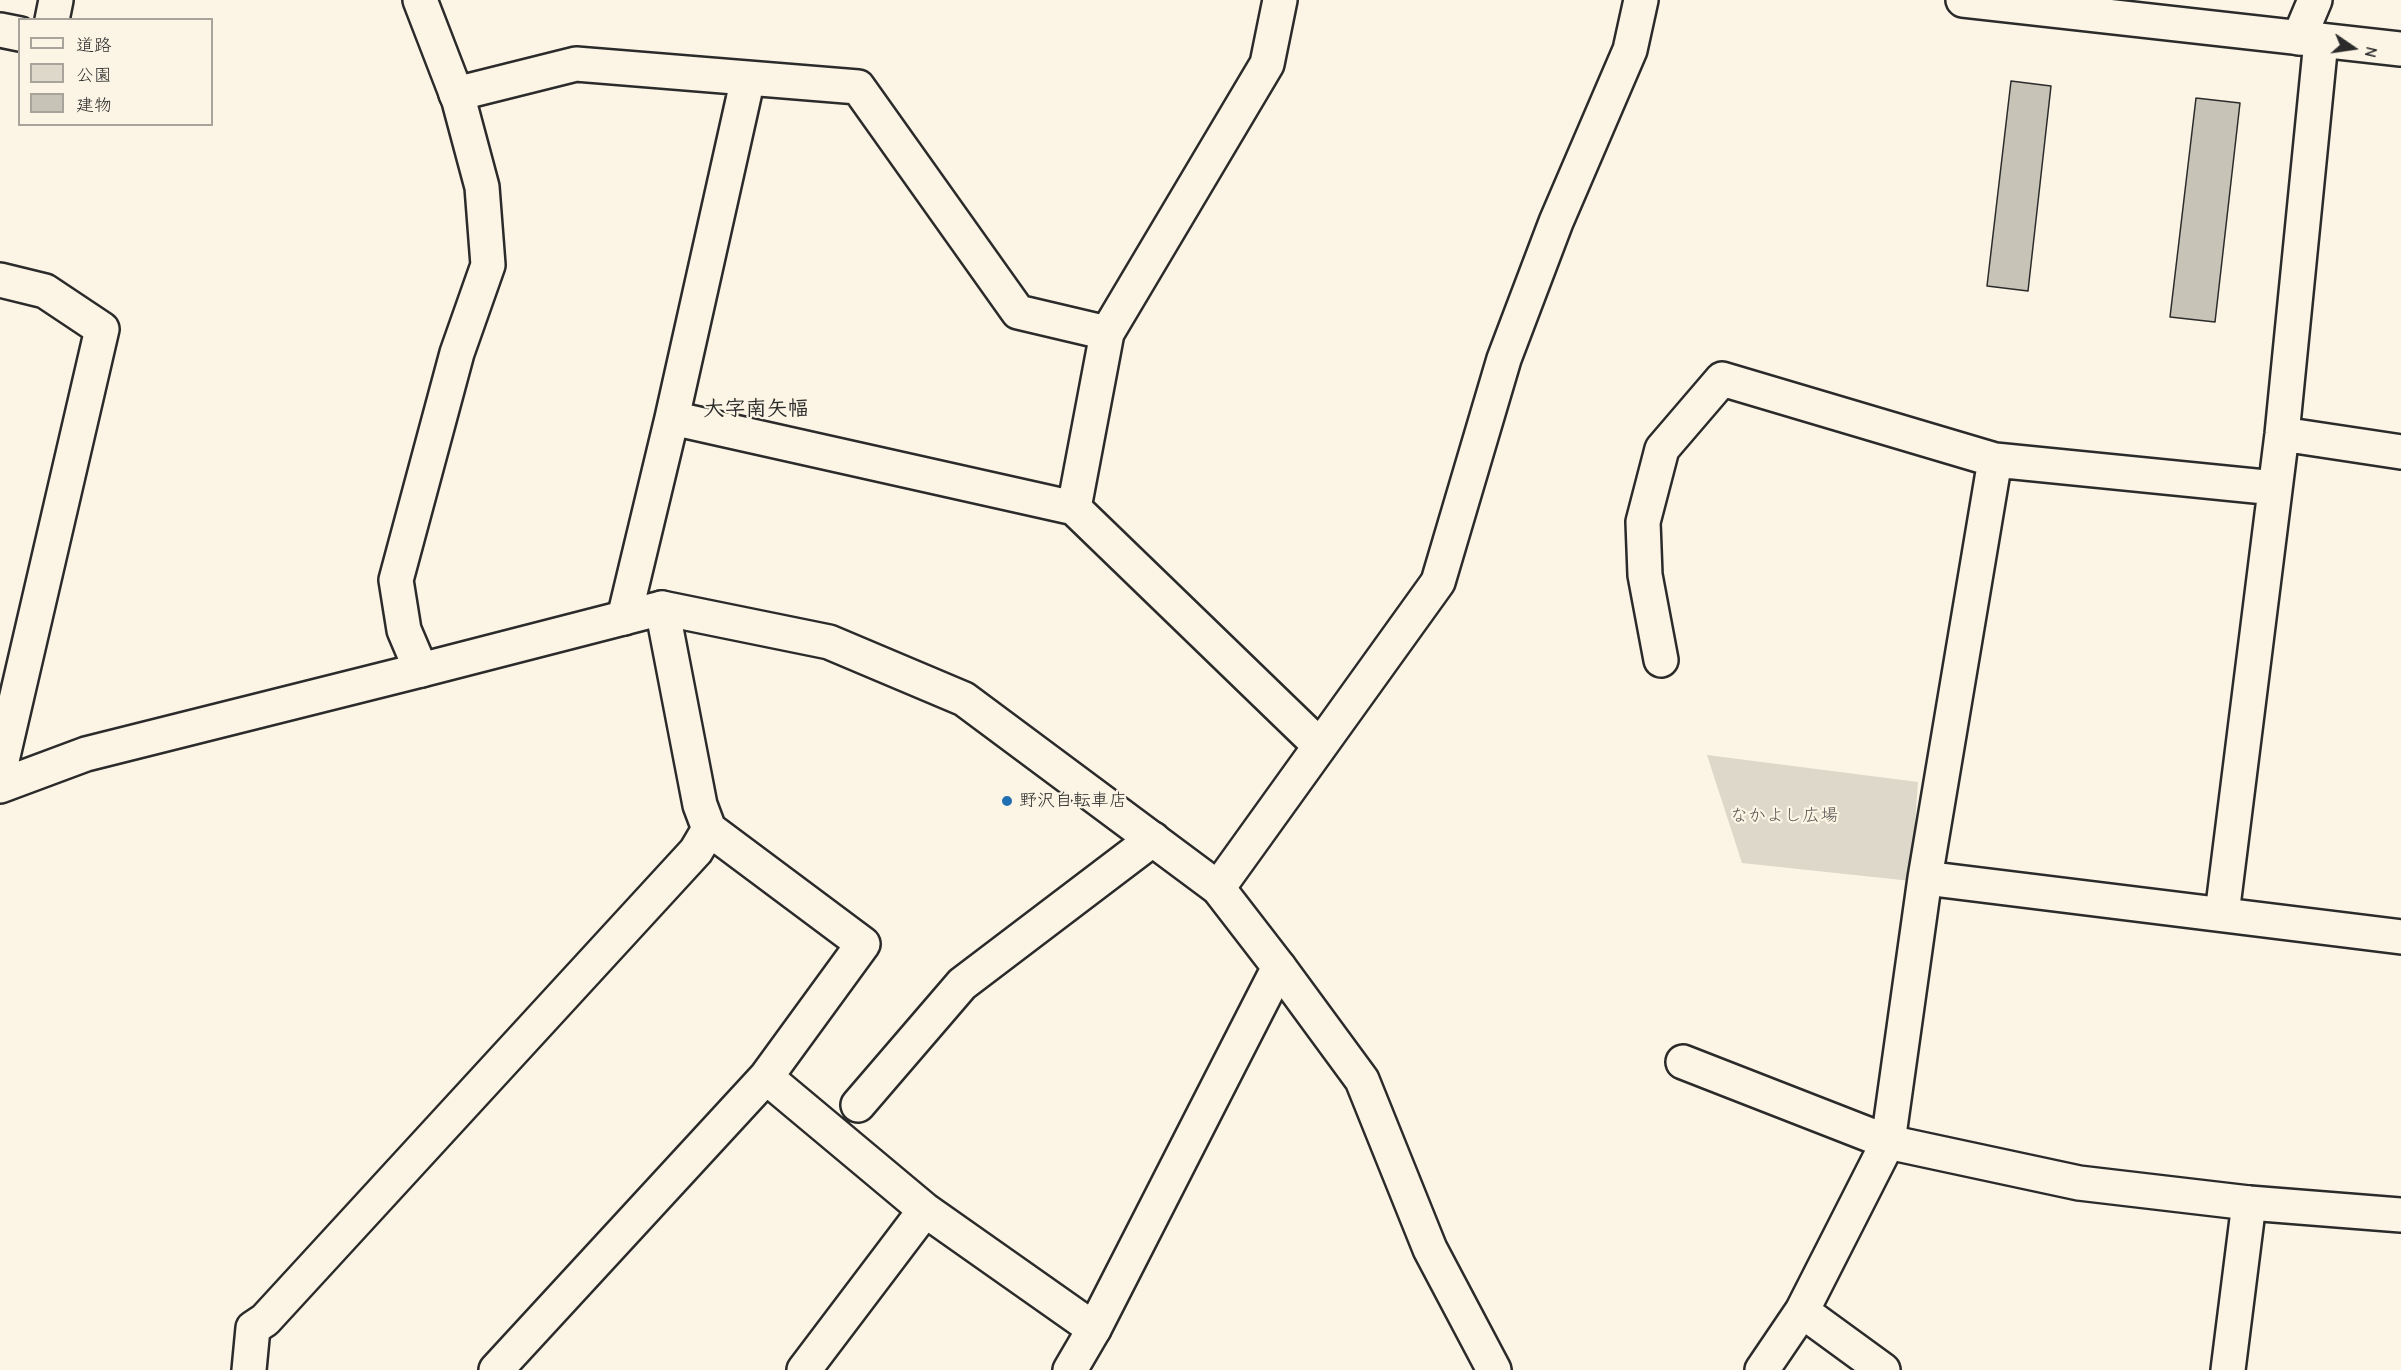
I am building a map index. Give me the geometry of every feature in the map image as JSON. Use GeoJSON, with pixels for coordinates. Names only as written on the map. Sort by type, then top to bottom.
{"type":"FeatureCollection","features":[{"type":"Feature","properties":{"kind":"street"},"geometry":{"type":"LineString","coordinates":[[52,18],[56,0]]}},
{"type":"Feature","properties":{"kind":"street"},"geometry":{"type":"LineString","coordinates":[[420,0],[456,94],[482,187],[488,265],[457,353],[396,580],[404,630],[421,670]]}},
{"type":"Feature","properties":{"kind":"street"},"geometry":{"type":"LineString","coordinates":[[1074,508],[1107,333],[1267,64],[1280,0]]}},
{"type":"Feature","properties":{"kind":"street"},"geometry":{"type":"LineString","coordinates":[[1218,888],[1438,582],[1504,359],[1557,222],[1630,50],[1641,0]]}},
{"type":"Feature","properties":{"kind":"street"},"geometry":{"type":"LineString","coordinates":[[1963,0],[2146,10],[2310,40],[2401,49]]}},
{"type":"Feature","properties":{"kind":"street"},"geometry":{"type":"LineString","coordinates":[[2222,914],[2282,434],[2310,40],[2315,0]]}},
{"type":"Feature","properties":{"kind":"street"},"geometry":{"type":"LineString","coordinates":[[0,30],[18,34]]}},
{"type":"Feature","properties":{"kind":"street"},"geometry":{"type":"LineString","coordinates":[[456,94],[576,64],[858,87],[1018,312],[1107,333]]}},
{"type":"Feature","properties":{"kind":"street"},"geometry":{"type":"LineString","coordinates":[[624,618],[672,418],[748,78]]}},
{"type":"Feature","properties":{"kind":"street"},"geometry":{"type":"LineString","coordinates":[[0,280],[45,291],[102,329],[0,769]]}},
{"type":"Feature","properties":{"kind":"street"},"geometry":{"type":"LineString","coordinates":[[1661,660],[1645,575],[1643,522],[1662,449],[1722,379],[1995,460],[2275,488]]}},
{"type":"Feature","properties":{"kind":"street"},"geometry":{"type":"LineString","coordinates":[[672,418],[1074,508],[1319,745]]}},
{"type":"Feature","properties":{"kind":"street"},"geometry":{"type":"LineString","coordinates":[[2282,434],[2401,452]]}},
{"type":"Feature","properties":{"kind":"street"},"geometry":{"type":"LineString","coordinates":[[1762,1370],[1802,1311],[1888,1142],[1925,878],[1995,460]]}},
{"type":"Feature","properties":{"kind":"street"},"geometry":{"type":"LineString","coordinates":[[0,786],[86,754],[662,608],[830,642],[964,699],[1218,888],[1279,966],[1362,1080],[1430,1249],[1494,1370]]}},
{"type":"Feature","properties":{"kind":"street"},"geometry":{"type":"LineString","coordinates":[[496,1370],[766,1077],[863,944],[709,829],[700,806],[662,608]]}},
{"type":"Feature","properties":{"kind":"street"},"geometry":{"type":"LineString","coordinates":[[249,1370],[253,1328],[265,1320],[281,1303],[680,869],[696,851],[709,829]]}},
{"type":"Feature","properties":{"kind":"street"},"geometry":{"type":"LineString","coordinates":[[858,1105],[962,984],[1153,839]]}},
{"type":"Feature","properties":{"kind":"street"},"geometry":{"type":"LineString","coordinates":[[1925,878],[2401,937]]}},
{"type":"Feature","properties":{"kind":"street"},"geometry":{"type":"LineString","coordinates":[[1070,1370],[1094,1329],[1279,966]]}},
{"type":"Feature","properties":{"kind":"street"},"geometry":{"type":"LineString","coordinates":[[1683,1062],[1888,1142],[2079,1183],[2249,1203],[2401,1215]]}},
{"type":"Feature","properties":{"kind":"street"},"geometry":{"type":"LineString","coordinates":[[766,1077],[925,1210],[1094,1329]]}},
{"type":"Feature","properties":{"kind":"street"},"geometry":{"type":"LineString","coordinates":[[2228,1370],[2249,1203]]}},
{"type":"Feature","properties":{"kind":"street"},"geometry":{"type":"LineString","coordinates":[[804,1370],[925,1210]]}},
{"type":"Feature","properties":{"kind":"street"},"geometry":{"type":"LineString","coordinates":[[1802,1311],[1883,1370]]}},
{"type":"Feature","properties":{"kind":"green space","name":"なかよし広場"},"geometry":{"type":"Polygon","coordinates":[[[1707,755],[1918,782],[1911,881],[1742,863],[1707,755]]]}},
{"type":"Feature","properties":{"kind":"building"},"geometry":{"type":"Polygon","coordinates":[[[2011,81],[2051,86],[2028,291],[1987,286],[2011,81]]]}},
{"type":"Feature","properties":{"kind":"building"},"geometry":{"type":"Polygon","coordinates":[[[2196,98],[2240,103],[2215,322],[2170,317],[2196,98]]]}},
{"type":"Feature","properties":{"kind":"place","name":"野沢自転車店"},"geometry":{"type":"Point","coordinates":[1007,801]}},
{"type":"Feature","properties":{"kind":"district","name":"大字南矢幅"},"geometry":{"type":"Point","coordinates":[756,409]}}]}
